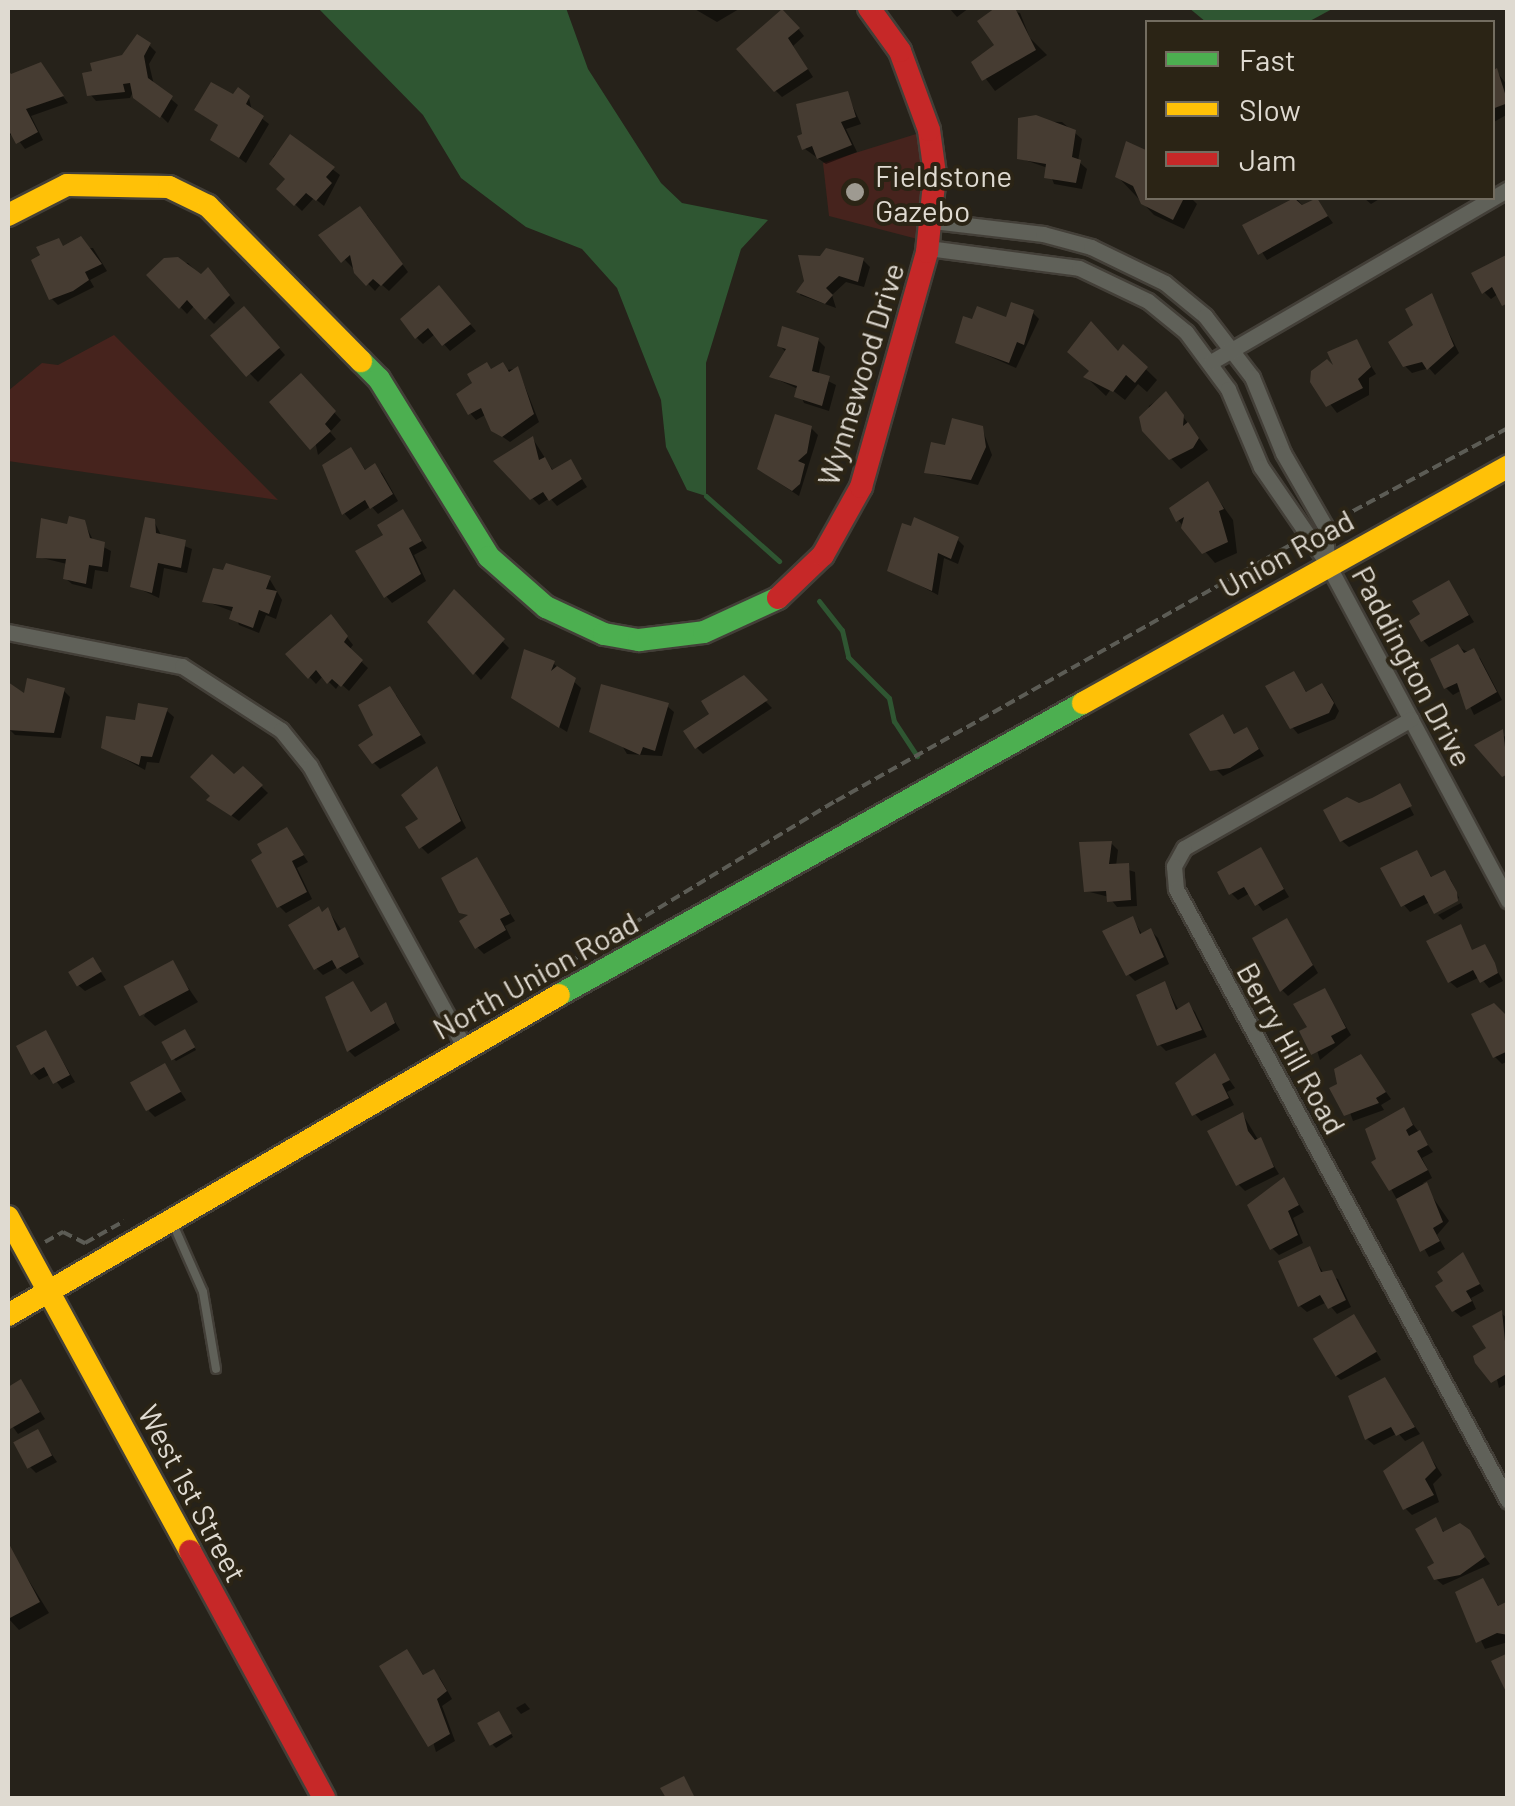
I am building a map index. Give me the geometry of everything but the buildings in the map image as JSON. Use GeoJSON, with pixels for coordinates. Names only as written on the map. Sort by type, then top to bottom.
{"type":"FeatureCollection","features":[{"type":"Feature","properties":{"kind":"main road","name":"Wynnewood Drive"},"geometry":{"type":"LineString","coordinates":[[8,214],[67,185],[96,180],[169,187],[208,206],[379,379],[489,557],[546,607],[604,634],[639,640],[738,622],[769,606],[823,555],[860,487],[928,248],[935,174],[918,89],[870,8]]}},
{"type":"Feature","properties":{"kind":"main road","name":"Union Road"},"geometry":{"type":"LineString","coordinates":[[1095,694],[1508,466]]}},
{"type":"Feature","properties":{"kind":"main road","name":"North Union Road"},"geometry":{"type":"LineString","coordinates":[[8,1315],[465,1048],[1095,694]]}},
{"type":"Feature","properties":{"kind":"main road","name":"West 1st Street"},"geometry":{"type":"LineString","coordinates":[[8,1216],[324,1798]]}},
{"type":"Feature","properties":{"kind":"street"},"geometry":{"type":"LineString","coordinates":[[1211,362],[1489,200]]}},
{"type":"Feature","properties":{"kind":"street"},"geometry":{"type":"LineString","coordinates":[[933,221],[1043,234],[1130,262],[1165,283],[1232,347],[1325,526],[1327,563]]}},
{"type":"Feature","properties":{"kind":"street"},"geometry":{"type":"LineString","coordinates":[[928,248],[1042,261],[1116,282],[1186,332],[1211,362],[1261,466],[1305,537],[1327,563]]}},
{"type":"Feature","properties":{"kind":"street","name":"Paddington Drive"},"geometry":{"type":"LineString","coordinates":[[1327,563],[1508,900]]}},
{"type":"Feature","properties":{"kind":"street"},"geometry":{"type":"LineString","coordinates":[[8,632],[182,666],[281,730],[310,766],[465,1048]]}},
{"type":"Feature","properties":{"kind":"street","name":"Berry Hill Road"},"geometry":{"type":"LineString","coordinates":[[1411,720],[1184,848],[1174,866],[1176,889],[1508,1501]]}},
{"type":"Feature","properties":{"kind":"lane"},"geometry":{"type":"LineString","coordinates":[[171,1220],[203,1292],[216,1369]]}},
{"type":"Feature","properties":{"kind":"path"},"geometry":{"type":"LineString","coordinates":[[1325,526],[1508,428]]}},
{"type":"Feature","properties":{"kind":"path"},"geometry":{"type":"LineString","coordinates":[[515,995],[836,801],[1305,537]]}},
{"type":"Feature","properties":{"kind":"shaded area"},"geometry":{"type":"Polygon","coordinates":[[[318,8],[566,8],[588,69],[661,183],[682,203],[768,220],[741,249],[706,363],[706,496],[687,490],[666,447],[661,400],[617,288],[582,249],[526,227],[461,178],[423,115],[318,8]]]}},
{"type":"Feature","properties":{"kind":"shaded area"},"geometry":{"type":"Polygon","coordinates":[[[1189,8],[1334,8],[1312,20],[1204,20],[1189,8]]]}},
{"type":"Feature","properties":{"kind":"shaded area"},"geometry":{"type":"Polygon","coordinates":[[[929,130],[929,242],[829,216],[823,163],[929,130]]]}},
{"type":"Feature","properties":{"kind":"shaded area"},"geometry":{"type":"Polygon","coordinates":[[[114,335],[278,500],[8,461],[8,391],[42,363],[58,365],[114,335]]]}},
{"type":"Feature","properties":{"kind":"waterway"},"geometry":{"type":"LineString","coordinates":[[706,496],[779,561]]}},
{"type":"Feature","properties":{"kind":"waterway"},"geometry":{"type":"LineString","coordinates":[[819,601],[842,630],[848,657],[889,698],[894,721],[917,756]]}},
{"type":"Feature","properties":{"kind":"traffic: fast"},"geometry":{"type":"LineString","coordinates":[[361,361],[379,379],[489,557],[546,607],[604,634],[639,640],[704,632],[778,598]]}},
{"type":"Feature","properties":{"kind":"traffic: fast"},"geometry":{"type":"LineString","coordinates":[[559,995],[1083,703]]}},
{"type":"Feature","properties":{"kind":"traffic: slow"},"geometry":{"type":"LineString","coordinates":[[8,215],[67,185],[169,187],[208,206],[361,361]]}},
{"type":"Feature","properties":{"kind":"traffic: slow"},"geometry":{"type":"LineString","coordinates":[[1083,703],[1508,466]]}},
{"type":"Feature","properties":{"kind":"traffic: slow"},"geometry":{"type":"LineString","coordinates":[[8,1315],[559,995]]}},
{"type":"Feature","properties":{"kind":"traffic: slow"},"geometry":{"type":"LineString","coordinates":[[8,1217],[190,1551]]}},
{"type":"Feature","properties":{"kind":"traffic: jam"},"geometry":{"type":"LineString","coordinates":[[778,598],[823,555],[861,487],[927,252],[935,174],[929,130],[900,51],[869,8]]}},
{"type":"Feature","properties":{"kind":"traffic: jam"},"geometry":{"type":"LineString","coordinates":[[190,1551],[324,1798]]}},
{"type":"Feature","properties":{"kind":"place","name":"Fieldstone Gazebo"},"geometry":{"type":"Point","coordinates":[855,192]}}]}
